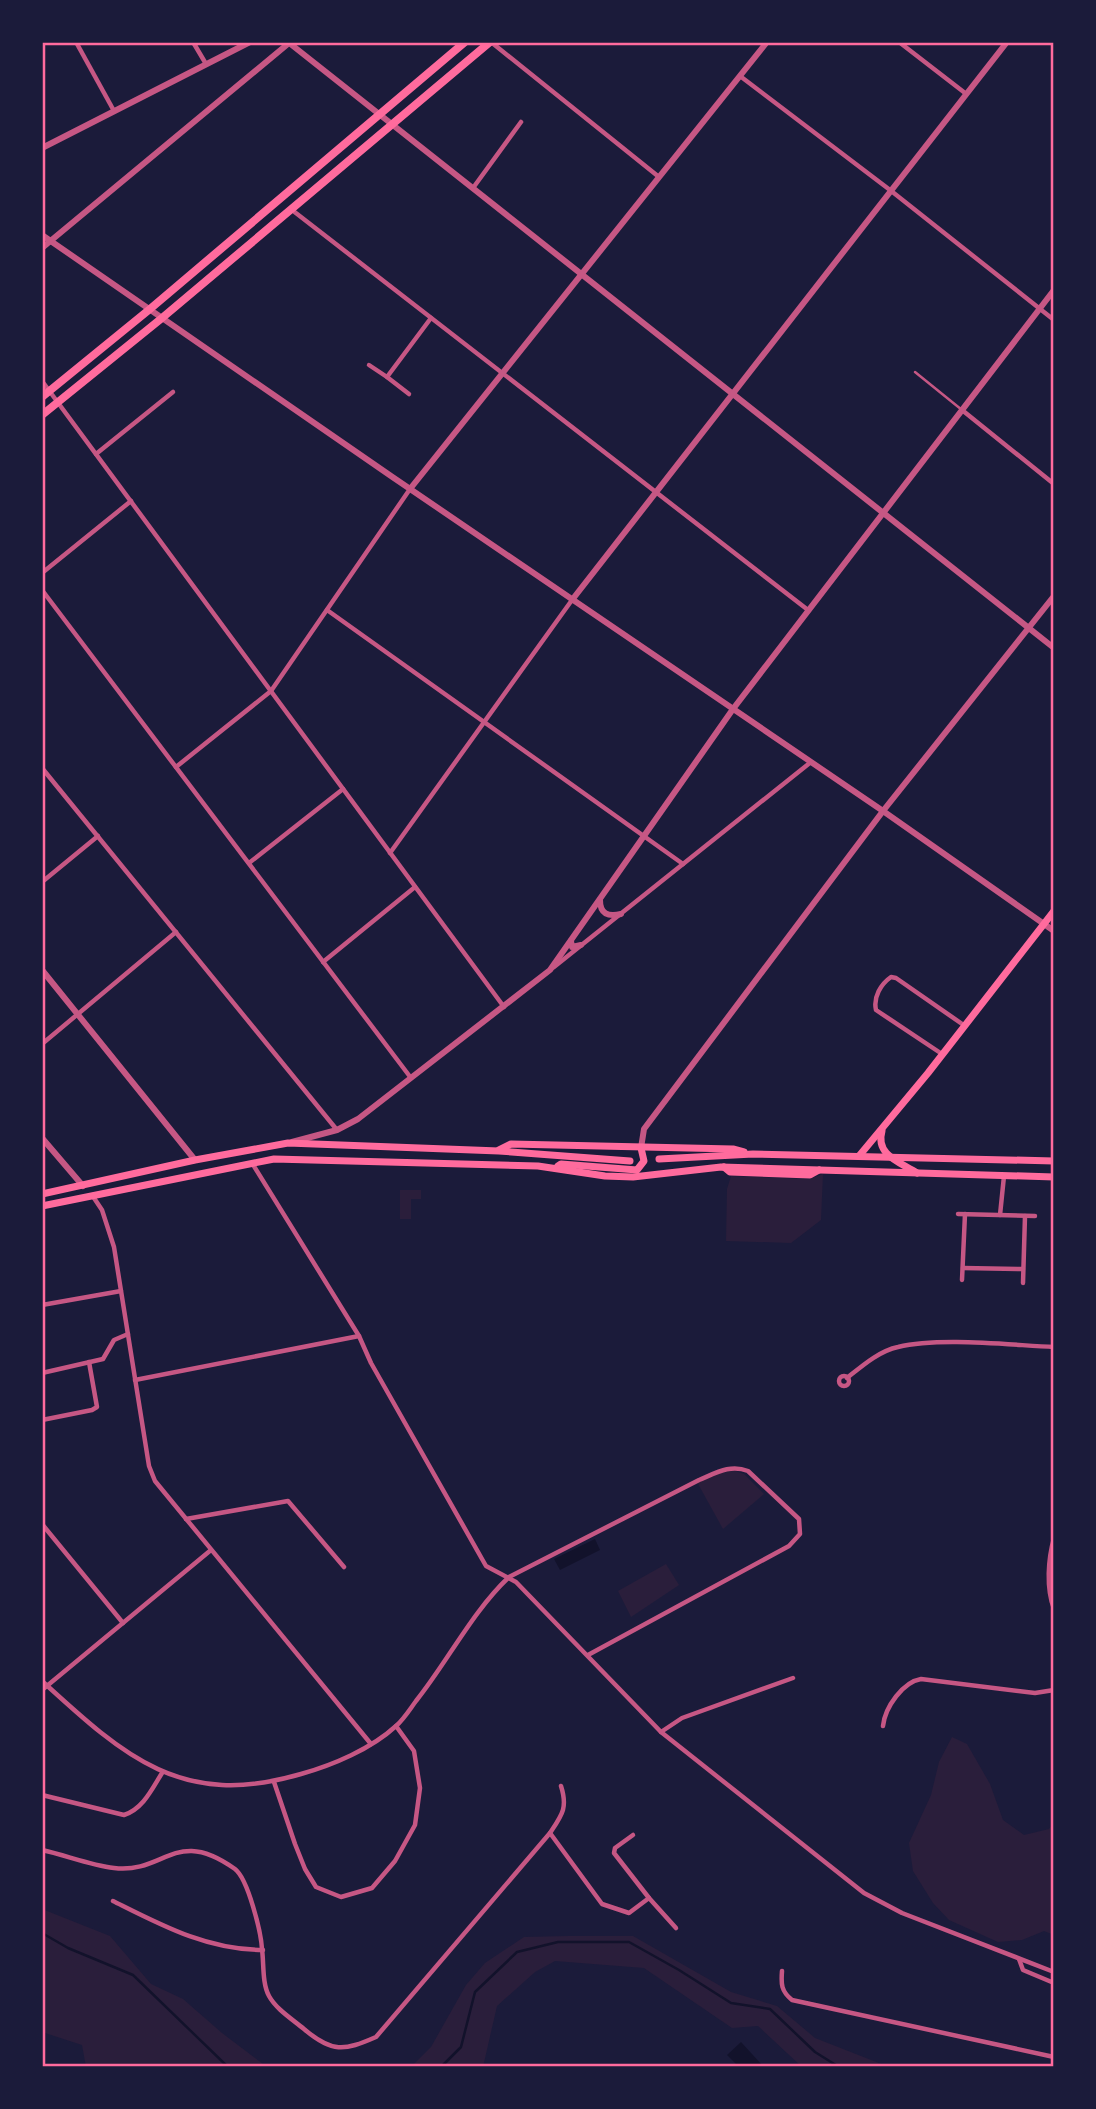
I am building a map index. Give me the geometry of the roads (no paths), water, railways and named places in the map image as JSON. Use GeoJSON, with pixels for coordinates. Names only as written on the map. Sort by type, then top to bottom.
{"type":"FeatureCollection","features":[{"type":"Feature","properties":{"kind":"highway"},"geometry":{"type":"LineString","coordinates":[[46,394],[465,42]]}},
{"type":"Feature","properties":{"kind":"highway"},"geometry":{"type":"LineString","coordinates":[[42,415],[292,210],[490,42]]}},
{"type":"Feature","properties":{"kind":"main road"},"geometry":{"type":"LineString","coordinates":[[859,1156],[1054,911]]}},
{"type":"Feature","properties":{"kind":"main road"},"geometry":{"type":"LineString","coordinates":[[883,1127],[879,1141],[883,1151],[917,1173]]}},
{"type":"Feature","properties":{"kind":"main road"},"geometry":{"type":"LineString","coordinates":[[42,1194],[195,1160],[288,1143],[499,1151],[630,1161]]}},
{"type":"Feature","properties":{"kind":"main road"},"geometry":{"type":"LineString","coordinates":[[499,1151],[511,1144],[733,1149],[753,1154]]}},
{"type":"Feature","properties":{"kind":"main road"},"geometry":{"type":"LineString","coordinates":[[554,1167],[561,1164],[637,1170],[644,1161],[641,1148]]}},
{"type":"Feature","properties":{"kind":"main road"},"geometry":{"type":"LineString","coordinates":[[659,1159],[753,1154],[1054,1161]]}},
{"type":"Feature","properties":{"kind":"main road"},"geometry":{"type":"LineString","coordinates":[[42,1206],[274,1159],[554,1167],[605,1176],[633,1177],[724,1167],[1054,1177]]}},
{"type":"Feature","properties":{"kind":"main road"},"geometry":{"type":"LineString","coordinates":[[83,1186],[92,1195]]}},
{"type":"Feature","properties":{"kind":"street"},"geometry":{"type":"LineString","coordinates":[[76,42],[114,111]]}},
{"type":"Feature","properties":{"kind":"street"},"geometry":{"type":"LineString","coordinates":[[193,42],[206,64]]}},
{"type":"Feature","properties":{"kind":"street"},"geometry":{"type":"LineString","coordinates":[[43,145],[250,42]]}},
{"type":"Feature","properties":{"kind":"street"},"geometry":{"type":"LineString","coordinates":[[490,42],[659,177]]}},
{"type":"Feature","properties":{"kind":"street"},"geometry":{"type":"LineString","coordinates":[[176,767],[271,691],[410,489],[767,42]]}},
{"type":"Feature","properties":{"kind":"street"},"geometry":{"type":"LineString","coordinates":[[899,42],[965,93]]}},
{"type":"Feature","properties":{"kind":"street"},"geometry":{"type":"LineString","coordinates":[[390,853],[572,600],[1007,42]]}},
{"type":"Feature","properties":{"kind":"street"},"geometry":{"type":"LineString","coordinates":[[42,248],[288,43],[1054,648]]}},
{"type":"Feature","properties":{"kind":"street"},"geometry":{"type":"LineString","coordinates":[[740,76],[1054,320]]}},
{"type":"Feature","properties":{"kind":"street"},"geometry":{"type":"LineString","coordinates":[[473,188],[521,122]]}},
{"type":"Feature","properties":{"kind":"street"},"geometry":{"type":"LineString","coordinates":[[292,210],[808,610]]}},
{"type":"Feature","properties":{"kind":"street"},"geometry":{"type":"LineString","coordinates":[[42,235],[1054,931]]}},
{"type":"Feature","properties":{"kind":"street"},"geometry":{"type":"LineString","coordinates":[[550,970],[733,709],[1054,290]]}},
{"type":"Feature","properties":{"kind":"street"},"geometry":{"type":"LineString","coordinates":[[387,377],[431,318]]}},
{"type":"Feature","properties":{"kind":"street"},"geometry":{"type":"LineString","coordinates":[[369,365],[409,394]]}},
{"type":"Feature","properties":{"kind":"street"},"geometry":{"type":"LineString","coordinates":[[42,382],[46,394],[58,402],[504,1007]]}},
{"type":"Feature","properties":{"kind":"street"},"geometry":{"type":"LineString","coordinates":[[96,454],[173,392]]}},
{"type":"Feature","properties":{"kind":"street"},"geometry":{"type":"LineString","coordinates":[[962,410],[1054,484]]}},
{"type":"Feature","properties":{"kind":"street"},"geometry":{"type":"LineString","coordinates":[[42,573],[131,501]]}},
{"type":"Feature","properties":{"kind":"street"},"geometry":{"type":"LineString","coordinates":[[42,590],[412,1078]]}},
{"type":"Feature","properties":{"kind":"street"},"geometry":{"type":"LineString","coordinates":[[641,1148],[644,1129],[883,811],[1054,596]]}},
{"type":"Feature","properties":{"kind":"street"},"geometry":{"type":"LineString","coordinates":[[327,610],[683,864]]}},
{"type":"Feature","properties":{"kind":"street"},"geometry":{"type":"LineString","coordinates":[[288,1143],[337,1130],[358,1119],[504,1007],[811,762]]}},
{"type":"Feature","properties":{"kind":"street"},"geometry":{"type":"LineString","coordinates":[[42,768],[337,1130]]}},
{"type":"Feature","properties":{"kind":"street"},"geometry":{"type":"LineString","coordinates":[[249,863],[343,789]]}},
{"type":"Feature","properties":{"kind":"street"},"geometry":{"type":"LineString","coordinates":[[42,882],[98,836]]}},
{"type":"Feature","properties":{"kind":"street"},"geometry":{"type":"LineString","coordinates":[[323,962],[415,887]]}},
{"type":"Feature","properties":{"kind":"street"},"geometry":{"type":"LineString","coordinates":[[600,898],[601,911],[611,917],[621,914]]}},
{"type":"Feature","properties":{"kind":"street"},"geometry":{"type":"LineString","coordinates":[[42,1044],[176,932]]}},
{"type":"Feature","properties":{"kind":"street"},"geometry":{"type":"LineString","coordinates":[[571,941],[572,947],[581,945]]}},
{"type":"Feature","properties":{"kind":"street"},"geometry":{"type":"LineString","coordinates":[[42,970],[195,1160]]}},
{"type":"Feature","properties":{"kind":"street"},"geometry":{"type":"LineString","coordinates":[[942,1054],[876,1010],[876,995],[886,981],[891,977],[896,978],[965,1026]]}},
{"type":"Feature","properties":{"kind":"street"},"geometry":{"type":"LineString","coordinates":[[644,1129],[646,1141],[656,1147]]}},
{"type":"Feature","properties":{"kind":"street"},"geometry":{"type":"LineString","coordinates":[[42,1138],[83,1186]]}},
{"type":"Feature","properties":{"kind":"street"},"geometry":{"type":"LineString","coordinates":[[252,1163],[359,1336],[371,1363],[486,1566],[509,1577],[661,1732],[864,1893],[902,1913],[1054,1972]]}},
{"type":"Feature","properties":{"kind":"street"},"geometry":{"type":"LineString","coordinates":[[1000,1215],[1003,1176]]}},
{"type":"Feature","properties":{"kind":"street"},"geometry":{"type":"LineString","coordinates":[[92,1195],[107,1223],[121,1291],[149,1466],[155,1481],[370,1744]]}},
{"type":"Feature","properties":{"kind":"street"},"geometry":{"type":"LineString","coordinates":[[958,1214],[1035,1216]]}},
{"type":"Feature","properties":{"kind":"street"},"geometry":{"type":"LineString","coordinates":[[962,1280],[965,1214]]}},
{"type":"Feature","properties":{"kind":"street"},"geometry":{"type":"LineString","coordinates":[[1023,1283],[1025,1216]]}},
{"type":"Feature","properties":{"kind":"street"},"geometry":{"type":"LineString","coordinates":[[963,1268],[1023,1269]]}},
{"type":"Feature","properties":{"kind":"street"},"geometry":{"type":"LineString","coordinates":[[42,1305],[121,1291]]}},
{"type":"Feature","properties":{"kind":"street"},"geometry":{"type":"LineString","coordinates":[[42,1373],[103,1359],[114,1340],[128,1334]]}},
{"type":"Feature","properties":{"kind":"street"},"geometry":{"type":"LineString","coordinates":[[135,1380],[359,1336]]}},
{"type":"Feature","properties":{"kind":"street"},"geometry":{"type":"LineString","coordinates":[[847,1378],[867,1362],[896,1347],[930,1343],[1054,1347]]}},
{"type":"Feature","properties":{"kind":"street"},"geometry":{"type":"LineString","coordinates":[[42,1420],[92,1410],[97,1406],[89,1362]]}},
{"type":"Feature","properties":{"kind":"street"},"geometry":{"type":"LineString","coordinates":[[211,1550],[44,1685],[130,1755],[162,1773],[214,1785],[238,1787],[274,1782],[319,1769],[370,1744],[397,1726],[434,1679],[488,1600],[509,1577],[699,1480],[739,1467],[755,1475],[799,1520],[800,1534],[789,1546],[588,1655]]}},
{"type":"Feature","properties":{"kind":"street"},"geometry":{"type":"LineString","coordinates":[[186,1519],[288,1501],[344,1567]]}},
{"type":"Feature","properties":{"kind":"street"},"geometry":{"type":"LineString","coordinates":[[42,1524],[123,1623]]}},
{"type":"Feature","properties":{"kind":"street"},"geometry":{"type":"LineString","coordinates":[[1054,1538],[1049,1554],[1051,1601],[1054,1609]]}},
{"type":"Feature","properties":{"kind":"street"},"geometry":{"type":"LineString","coordinates":[[661,1732],[682,1718],[793,1678]]}},
{"type":"Feature","properties":{"kind":"street"},"geometry":{"type":"LineString","coordinates":[[883,1726],[886,1714],[902,1689],[914,1680],[1035,1693],[1054,1690]]}},
{"type":"Feature","properties":{"kind":"street"},"geometry":{"type":"LineString","coordinates":[[274,1782],[300,1857],[316,1887],[341,1897],[372,1888],[395,1861],[415,1825],[417,1813],[420,1788],[414,1751],[397,1726]]}},
{"type":"Feature","properties":{"kind":"street"},"geometry":{"type":"LineString","coordinates":[[42,1795],[124,1815],[141,1805],[162,1773]]}},
{"type":"Feature","properties":{"kind":"street"},"geometry":{"type":"LineString","coordinates":[[42,1850],[115,1868],[135,1867],[184,1849],[203,1852],[237,1871],[244,1882],[261,1937],[267,1993],[274,2003],[308,2032],[333,2047],[351,2048],[376,2037],[550,1833],[566,1802],[561,1786]]}},
{"type":"Feature","properties":{"kind":"street"},"geometry":{"type":"LineString","coordinates":[[550,1833],[602,1905],[629,1913],[649,1898]]}},
{"type":"Feature","properties":{"kind":"street"},"geometry":{"type":"LineString","coordinates":[[632,1835],[615,1849],[614,1853],[676,1928]]}},
{"type":"Feature","properties":{"kind":"street"},"geometry":{"type":"LineString","coordinates":[[113,1901],[194,1939],[245,1950],[262,1950]]}},
{"type":"Feature","properties":{"kind":"street"},"geometry":{"type":"LineString","coordinates":[[1019,1958],[1023,1970],[1054,1983]]}},
{"type":"Feature","properties":{"kind":"street"},"geometry":{"type":"LineString","coordinates":[[782,1971],[781,1986],[785,1995],[792,2000],[1054,2057]]}},
{"type":"Feature","properties":{"kind":"lane"},"geometry":{"type":"LineString","coordinates":[[915,372],[962,410]]}},
{"type":"Feature","properties":{"kind":"waterway"},"geometry":{"type":"LineString","coordinates":[[42,1933],[68,1948],[133,1975],[228,2067]]}},
{"type":"Feature","properties":{"kind":"waterway"},"geometry":{"type":"LineString","coordinates":[[441,2067],[461,2047],[475,1992],[517,1952],[558,1942],[629,1942],[731,2003],[770,2009],[815,2052],[839,2067]]}}]}
